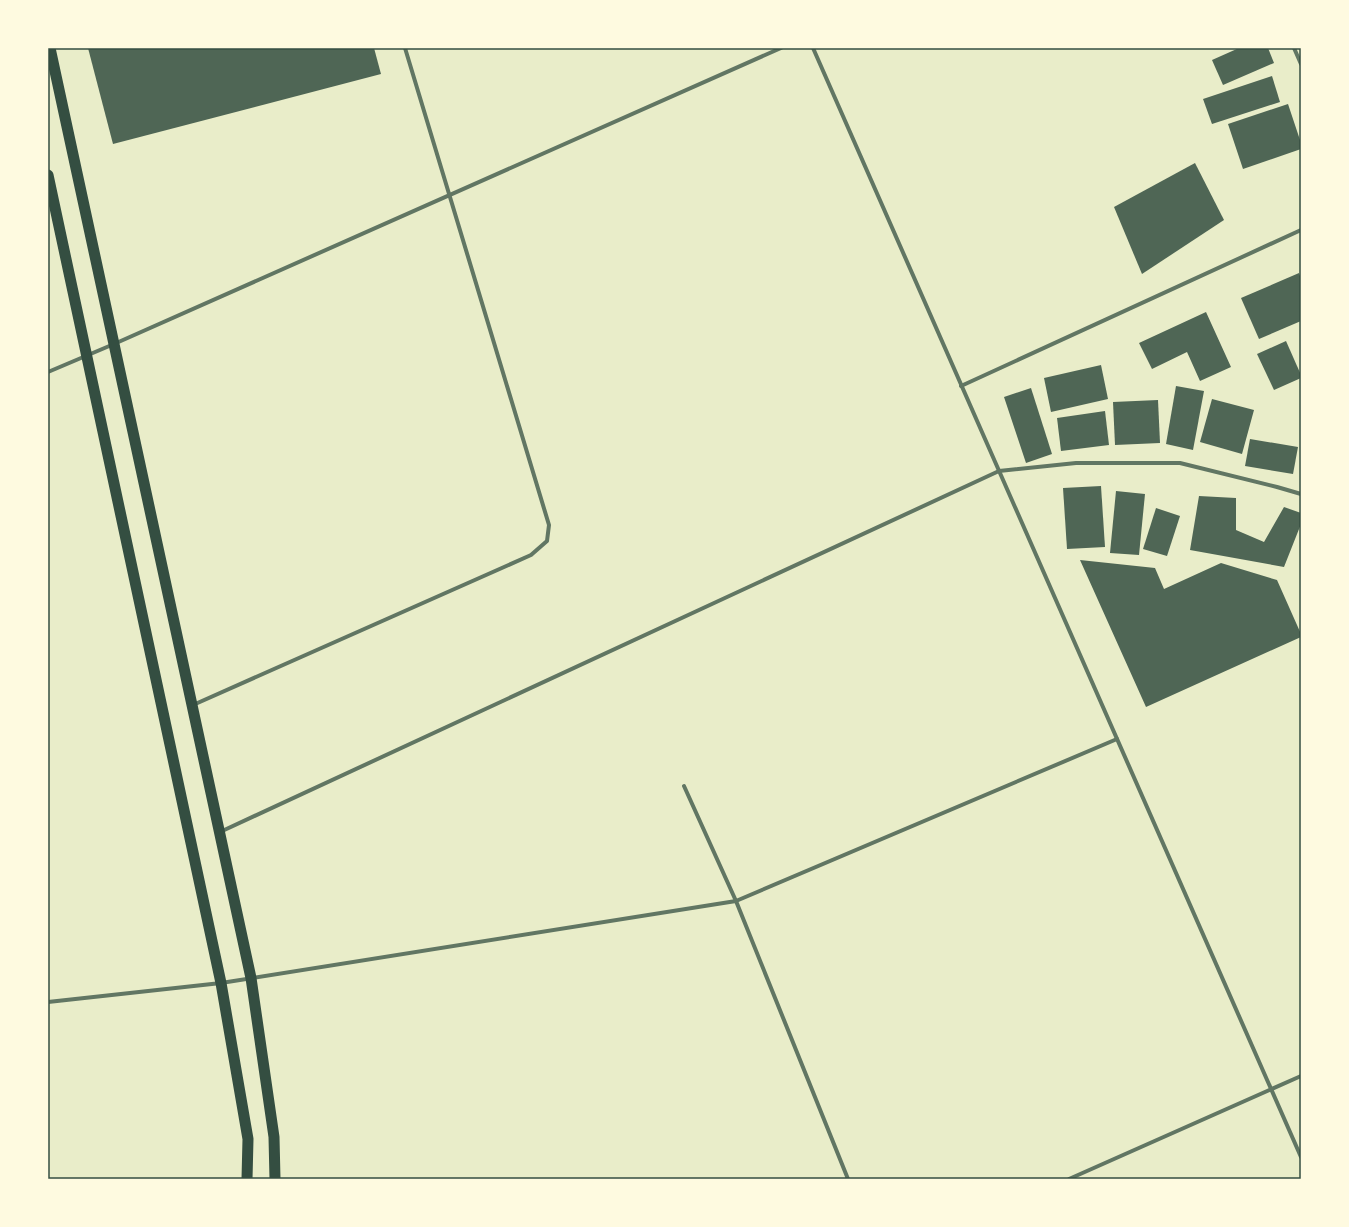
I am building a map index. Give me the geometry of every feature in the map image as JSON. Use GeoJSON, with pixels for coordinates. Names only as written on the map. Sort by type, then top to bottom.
{"type":"FeatureCollection","features":[{"type":"Feature","properties":{"kind":"highway"},"geometry":{"type":"LineString","coordinates":[[50,48],[251,978],[274,1137],[275,1179]]}},
{"type":"Feature","properties":{"kind":"highway"},"geometry":{"type":"LineString","coordinates":[[48,175],[221,983],[248,1139],[248,1179]]}},
{"type":"Feature","properties":{"kind":"street"},"geometry":{"type":"LineString","coordinates":[[192,705],[531,556],[547,541],[550,525],[405,48]]}},
{"type":"Feature","properties":{"kind":"street"},"geometry":{"type":"LineString","coordinates":[[48,372],[781,48]]}},
{"type":"Feature","properties":{"kind":"street"},"geometry":{"type":"LineString","coordinates":[[813,48],[1301,1157]]}},
{"type":"Feature","properties":{"kind":"street"},"geometry":{"type":"LineString","coordinates":[[1294,48],[1301,64]]}},
{"type":"Feature","properties":{"kind":"street"},"geometry":{"type":"LineString","coordinates":[[961,386],[1301,230]]}},
{"type":"Feature","properties":{"kind":"street"},"geometry":{"type":"LineString","coordinates":[[220,832],[999,471],[1076,463],[1180,463],[1301,494]]}},
{"type":"Feature","properties":{"kind":"street"},"geometry":{"type":"LineString","coordinates":[[48,1002],[221,983],[736,901],[1117,739]]}},
{"type":"Feature","properties":{"kind":"street"},"geometry":{"type":"LineString","coordinates":[[684,786],[736,901],[848,1179]]}},
{"type":"Feature","properties":{"kind":"street"},"geometry":{"type":"LineString","coordinates":[[1069,1179],[1301,1076]]}},
{"type":"Feature","properties":{"kind":"building"},"geometry":{"type":"Polygon","coordinates":[[[88,48],[374,48],[381,74],[113,144],[88,48]]]}},
{"type":"Feature","properties":{"kind":"building"},"geometry":{"type":"Polygon","coordinates":[[[1239,48],[1268,48],[1274,63],[1223,85],[1212,60],[1239,48]]]}},
{"type":"Feature","properties":{"kind":"building"},"geometry":{"type":"Polygon","coordinates":[[[1272,76],[1280,102],[1212,124],[1203,99],[1272,76]]]}},
{"type":"Feature","properties":{"kind":"building"},"geometry":{"type":"Polygon","coordinates":[[[1288,104],[1301,143],[1301,149],[1243,169],[1228,124],[1288,104]]]}},
{"type":"Feature","properties":{"kind":"building"},"geometry":{"type":"Polygon","coordinates":[[[1195,163],[1224,220],[1142,274],[1114,207],[1195,163]]]}},
{"type":"Feature","properties":{"kind":"building"},"geometry":{"type":"Polygon","coordinates":[[[1299,273],[1301,279],[1301,321],[1259,339],[1241,298],[1299,273]]]}},
{"type":"Feature","properties":{"kind":"building"},"geometry":{"type":"Polygon","coordinates":[[[1206,312],[1231,367],[1200,381],[1187,352],[1152,369],[1139,343],[1206,312]]]}},
{"type":"Feature","properties":{"kind":"building"},"geometry":{"type":"Polygon","coordinates":[[[1286,341],[1301,378],[1274,390],[1257,354],[1286,341]]]}},
{"type":"Feature","properties":{"kind":"building"},"geometry":{"type":"Polygon","coordinates":[[[1101,365],[1108,399],[1051,412],[1044,378],[1101,365]]]}},
{"type":"Feature","properties":{"kind":"building"},"geometry":{"type":"Polygon","coordinates":[[[1176,386],[1204,391],[1193,450],[1166,444],[1176,386]]]}},
{"type":"Feature","properties":{"kind":"building"},"geometry":{"type":"Polygon","coordinates":[[[1031,388],[1052,454],[1026,463],[1004,397],[1031,388]]]}},
{"type":"Feature","properties":{"kind":"building"},"geometry":{"type":"Polygon","coordinates":[[[1212,399],[1254,410],[1242,454],[1200,442],[1212,399]]]}},
{"type":"Feature","properties":{"kind":"building"},"geometry":{"type":"Polygon","coordinates":[[[1158,400],[1160,443],[1115,445],[1113,402],[1158,400]]]}},
{"type":"Feature","properties":{"kind":"building"},"geometry":{"type":"Polygon","coordinates":[[[1105,411],[1109,445],[1061,451],[1057,418],[1105,411]]]}},
{"type":"Feature","properties":{"kind":"building"},"geometry":{"type":"Polygon","coordinates":[[[1250,439],[1298,447],[1293,474],[1245,466],[1250,439]]]}},
{"type":"Feature","properties":{"kind":"building"},"geometry":{"type":"Polygon","coordinates":[[[1101,486],[1105,547],[1067,549],[1063,488],[1101,486]]]}},
{"type":"Feature","properties":{"kind":"building"},"geometry":{"type":"Polygon","coordinates":[[[1116,491],[1145,494],[1139,555],[1110,553],[1116,491]]]}},
{"type":"Feature","properties":{"kind":"building"},"geometry":{"type":"Polygon","coordinates":[[[1199,496],[1236,498],[1236,530],[1264,542],[1284,507],[1301,513],[1301,524],[1284,567],[1190,550],[1199,496]]]}},
{"type":"Feature","properties":{"kind":"building"},"geometry":{"type":"Polygon","coordinates":[[[1156,508],[1180,516],[1167,556],[1143,549],[1156,508]]]}},
{"type":"Feature","properties":{"kind":"building"},"geometry":{"type":"Polygon","coordinates":[[[1080,560],[1155,568],[1164,589],[1221,563],[1277,580],[1301,637],[1146,707],[1080,560]]]}}]}
